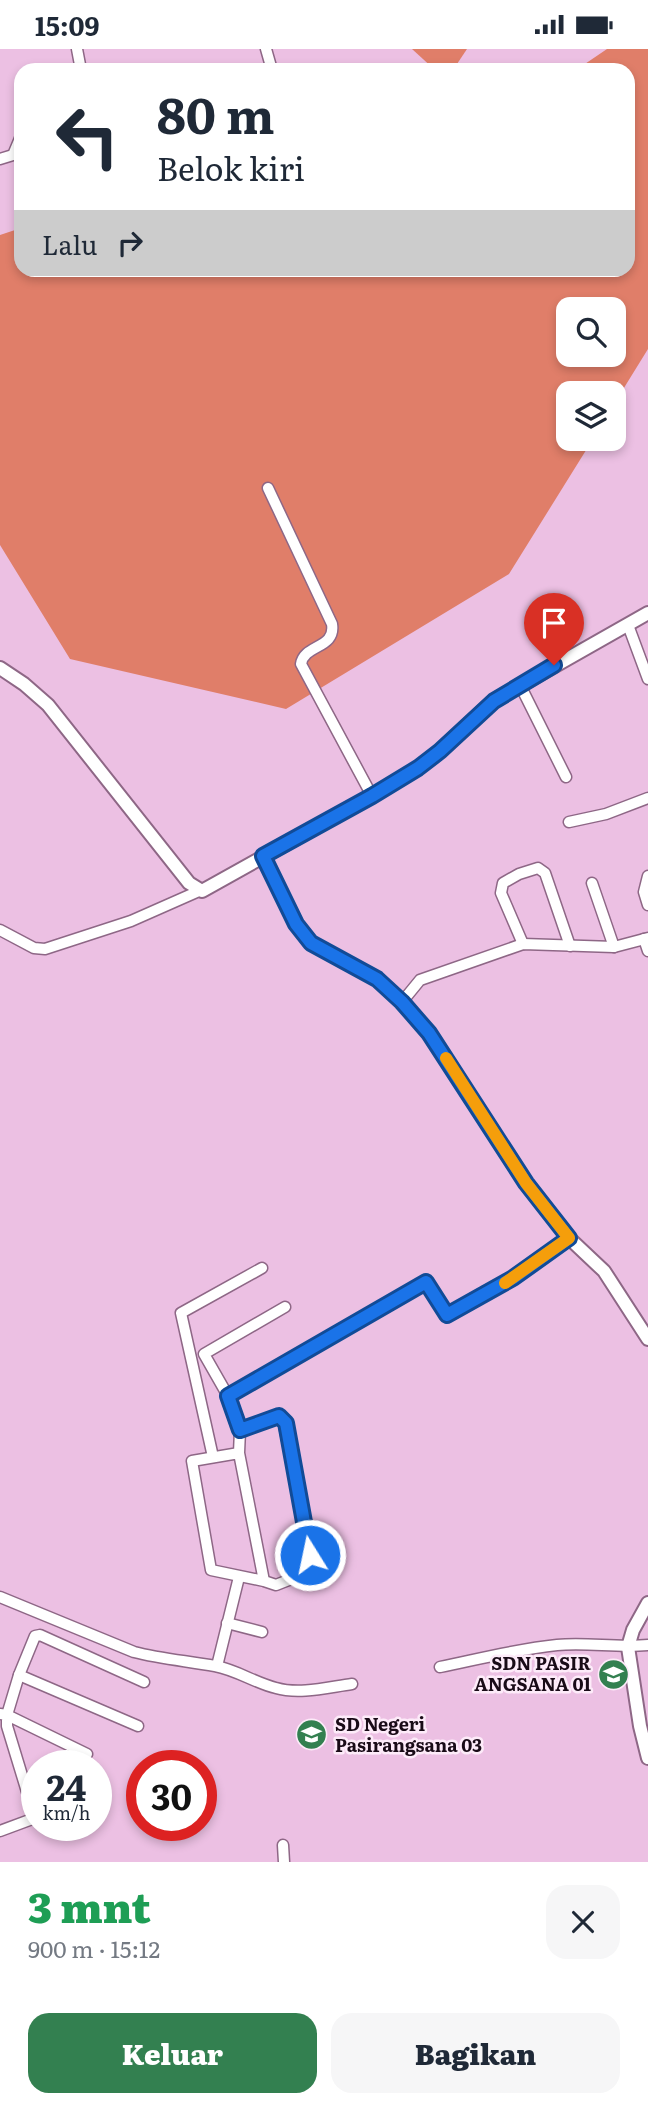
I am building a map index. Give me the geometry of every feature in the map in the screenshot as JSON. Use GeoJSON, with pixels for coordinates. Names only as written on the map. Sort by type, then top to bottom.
{"type":"FeatureCollection","features":[{"type":"Feature","properties":{"kind":"street"},"geometry":{"type":"LineString","coordinates":[[268,488],[332,624],[330,639],[306,655],[301,664],[372,796]]}},
{"type":"Feature","properties":{"kind":"street"},"geometry":{"type":"LineString","coordinates":[[0,930],[34,947],[45,949],[131,921],[210,887],[372,796],[430,760],[478,713],[520,685],[648,613]]}},
{"type":"Feature","properties":{"kind":"street"},"geometry":{"type":"LineString","coordinates":[[628,625],[648,679]]}},
{"type":"Feature","properties":{"kind":"street"},"geometry":{"type":"LineString","coordinates":[[0,668],[48,705],[186,879],[199,891]]}},
{"type":"Feature","properties":{"kind":"street"},"geometry":{"type":"LineString","coordinates":[[520,685],[566,778]]}},
{"type":"Feature","properties":{"kind":"street"},"geometry":{"type":"LineString","coordinates":[[569,822],[606,814],[648,798]]}},
{"type":"Feature","properties":{"kind":"street"},"geometry":{"type":"LineString","coordinates":[[263,856],[296,924],[311,943],[365,971],[402,1002],[429,1033],[526,1183],[569,1238],[604,1271],[648,1339]]}},
{"type":"Feature","properties":{"kind":"street"},"geometry":{"type":"LineString","coordinates":[[523,944],[501,893],[503,883],[538,868],[545,873],[570,946]]}},
{"type":"Feature","properties":{"kind":"street"},"geometry":{"type":"LineString","coordinates":[[648,876],[644,892],[648,905]]}},
{"type":"Feature","properties":{"kind":"street"},"geometry":{"type":"LineString","coordinates":[[593,883],[614,947]]}},
{"type":"Feature","properties":{"kind":"street"},"geometry":{"type":"LineString","coordinates":[[402,1002],[420,980],[523,944],[614,947],[646,938],[648,951]]}},
{"type":"Feature","properties":{"kind":"street"},"geometry":{"type":"LineString","coordinates":[[228,1396],[426,1282],[447,1315],[513,1278],[569,1238]]}},
{"type":"Feature","properties":{"kind":"street"},"geometry":{"type":"LineString","coordinates":[[213,1457],[181,1313],[262,1268]]}},
{"type":"Feature","properties":{"kind":"street"},"geometry":{"type":"LineString","coordinates":[[204,1354],[285,1307]]}},
{"type":"Feature","properties":{"kind":"street"},"geometry":{"type":"LineString","coordinates":[[187,1342],[204,1354],[228,1396],[240,1430],[239,1453],[264,1581]]}},
{"type":"Feature","properties":{"kind":"street"},"geometry":{"type":"LineString","coordinates":[[239,1453],[192,1461],[211,1570],[276,1585],[309,1572],[312,1566],[286,1423],[279,1416],[240,1430]]}},
{"type":"Feature","properties":{"kind":"street"},"geometry":{"type":"LineString","coordinates":[[216,1666],[239,1577]]}},
{"type":"Feature","properties":{"kind":"street"},"geometry":{"type":"LineString","coordinates":[[0,1597],[134,1652],[216,1666],[285,1690],[352,1684]]}},
{"type":"Feature","properties":{"kind":"street"},"geometry":{"type":"LineString","coordinates":[[648,1603],[633,1630],[628,1647],[640,1726],[648,1758]]}},
{"type":"Feature","properties":{"kind":"street"},"geometry":{"type":"LineString","coordinates":[[228,1623],[262,1632]]}},
{"type":"Feature","properties":{"kind":"street"},"geometry":{"type":"LineString","coordinates":[[21,1770],[4,1714],[35,1636],[40,1635],[144,1682]]}},
{"type":"Feature","properties":{"kind":"street"},"geometry":{"type":"LineString","coordinates":[[440,1667],[560,1645],[648,1645]]}},
{"type":"Feature","properties":{"kind":"street"},"geometry":{"type":"LineString","coordinates":[[19,1675],[138,1726]]}},
{"type":"Feature","properties":{"kind":"street"},"geometry":{"type":"LineString","coordinates":[[4,1714],[80,1750]]}},
{"type":"Feature","properties":{"kind":"street"},"geometry":{"type":"LineString","coordinates":[[0,1831],[21,1823]]}},
{"type":"Feature","properties":{"kind":"street"},"geometry":{"type":"LineString","coordinates":[[284,1845],[284,1862]]}},
{"type":"Feature","properties":{"kind":"shaded area"},"geometry":{"type":"Polygon","coordinates":[[[412,49],[467,49],[458,63],[427,63],[412,49]]]}},
{"type":"Feature","properties":{"kind":"shaded area"},"geometry":{"type":"Polygon","coordinates":[[[607,49],[648,49],[648,349],[626,385],[626,381],[556,381],[556,451],[586,451],[509,574],[286,709],[70,659],[0,545],[0,235],[14,230],[14,277],[635,277],[635,63],[586,63],[607,49]]]}},
{"type":"Feature","properties":{"kind":"slow traffic"},"geometry":{"type":"LineString","coordinates":[[446,1058],[526,1183],[569,1238],[505,1283]]}},
{"type":"Feature","properties":{"kind":"place","name":"SDN PASIR ANGSANA 01"},"geometry":{"type":"Point","coordinates":[614,1674]}},
{"type":"Feature","properties":{"kind":"place","name":"SD Negeri Pasirangsana 03"},"geometry":{"type":"Point","coordinates":[312,1735]}},
{"type":"Feature","properties":{"kind":"route"},"geometry":{"type":"LineString","coordinates":[[310,1555],[286,1423],[279,1416],[240,1430],[228,1396],[426,1282],[447,1315],[513,1278],[569,1238],[526,1183],[429,1033],[377,979],[311,943],[296,924],[263,856],[418,768],[440,751],[478,713],[554,665]]}}]}
